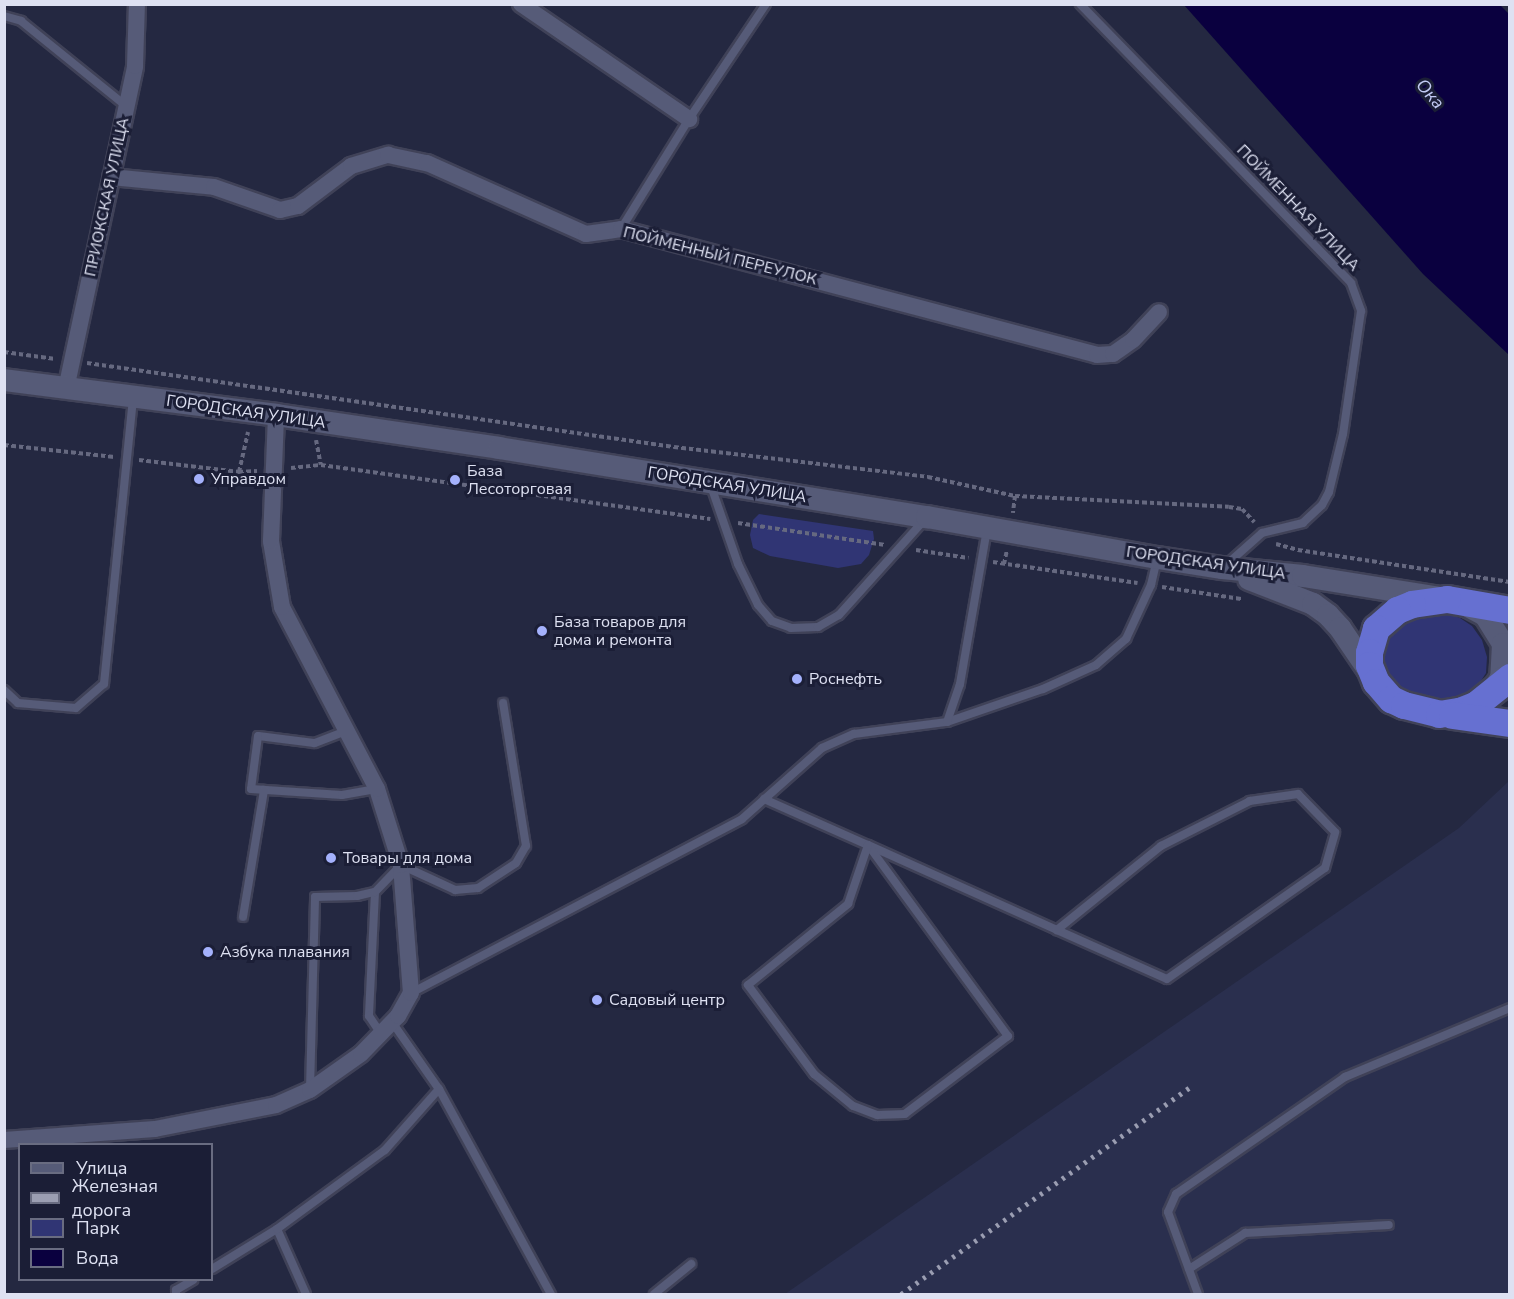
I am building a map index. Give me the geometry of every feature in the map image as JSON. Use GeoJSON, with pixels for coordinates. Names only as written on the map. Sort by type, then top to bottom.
{"type":"FeatureCollection","features":[{"type":"Feature","properties":{"kind":"highway"},"geometry":{"type":"LineString","coordinates":[[1504,607],[1447,599],[1412,604],[1397,610],[1377,628],[1369,652],[1370,665],[1376,682],[1391,699],[1404,705],[1439,714],[1509,723]]}},
{"type":"Feature","properties":{"kind":"highway"},"geometry":{"type":"LineString","coordinates":[[1439,714],[1460,711],[1490,695],[1509,677]]}},
{"type":"Feature","properties":{"kind":"main road","name":"ГОРОДСКАЯ УЛИЦА"},"geometry":{"type":"LineString","coordinates":[[4,380],[313,421],[927,517],[1158,558],[1222,568],[1303,576],[1447,599]]}},
{"type":"Feature","properties":{"kind":"main road"},"geometry":{"type":"LineString","coordinates":[[1222,568],[1313,604],[1328,615],[1341,628],[1376,682]]}},
{"type":"Feature","properties":{"kind":"main road"},"geometry":{"type":"LineString","coordinates":[[1447,599],[1485,615],[1503,644],[1501,678],[1490,695]]}},
{"type":"Feature","properties":{"kind":"street","name":"ПРИОКСКАЯ УЛИЦА"},"geometry":{"type":"LineString","coordinates":[[66,388],[135,66],[137,4]]}},
{"type":"Feature","properties":{"kind":"street"},"geometry":{"type":"LineString","coordinates":[[521,4],[689,119]]}},
{"type":"Feature","properties":{"kind":"street","name":"ПОЙМЕННЫЙ ПЕРЕУЛОК"},"geometry":{"type":"LineString","coordinates":[[111,177],[214,187],[280,210],[298,206],[351,166],[388,155],[428,163],[586,234],[621,229],[1096,355],[1113,354],[1127,345],[1159,312]]}},
{"type":"Feature","properties":{"kind":"street"},"geometry":{"type":"LineString","coordinates":[[4,1140],[155,1129],[276,1105],[310,1090],[361,1054],[386,1028],[411,993],[401,865],[377,789],[282,606],[271,540],[276,416]]}},
{"type":"Feature","properties":{"kind":"lane"},"geometry":{"type":"LineString","coordinates":[[621,229],[689,119],[766,4]]}},
{"type":"Feature","properties":{"kind":"lane","name":"ПОЙМЕННАЯ УЛИЦА"},"geometry":{"type":"LineString","coordinates":[[1080,4],[1350,284],[1360,311],[1343,434],[1329,492],[1322,505],[1303,523],[1262,533],[1222,568]]}},
{"type":"Feature","properties":{"kind":"lane"},"geometry":{"type":"LineString","coordinates":[[4,16],[21,21],[126,106]]}},
{"type":"Feature","properties":{"kind":"lane"},"geometry":{"type":"LineString","coordinates":[[4,690],[18,703],[76,708],[104,684],[133,397]]}},
{"type":"Feature","properties":{"kind":"lane"},"geometry":{"type":"LineString","coordinates":[[710,482],[738,564],[758,605],[772,621],[791,628],[818,627],[839,615],[927,517]]}},
{"type":"Feature","properties":{"kind":"lane"},"geometry":{"type":"LineString","coordinates":[[947,722],[960,684],[987,529]]}},
{"type":"Feature","properties":{"kind":"lane"},"geometry":{"type":"LineString","coordinates":[[411,993],[742,819],[822,748],[855,734],[947,722],[1043,689],[1096,665],[1126,639],[1151,585],[1158,558]]}},
{"type":"Feature","properties":{"kind":"lane"},"geometry":{"type":"LineString","coordinates":[[310,1090],[315,897],[357,896],[375,892],[401,865],[455,890],[477,888],[516,863],[526,846],[503,703]]}},
{"type":"Feature","properties":{"kind":"lane"},"geometry":{"type":"LineString","coordinates":[[346,731],[315,742],[258,736],[251,789],[342,795],[377,789]]}},
{"type":"Feature","properties":{"kind":"lane"},"geometry":{"type":"LineString","coordinates":[[243,917],[264,790]]}},
{"type":"Feature","properties":{"kind":"lane"},"geometry":{"type":"LineString","coordinates":[[764,799],[868,845],[1057,930],[1167,979],[1325,868],[1335,832],[1298,794],[1250,801],[1161,846],[1057,930]]}},
{"type":"Feature","properties":{"kind":"lane"},"geometry":{"type":"LineString","coordinates":[[868,845],[1008,1036],[905,1114],[877,1115],[853,1106],[814,1074],[748,985],[848,904],[868,845]]}},
{"type":"Feature","properties":{"kind":"lane"},"geometry":{"type":"LineString","coordinates":[[375,892],[369,1016],[386,1028],[439,1089],[550,1294]]}},
{"type":"Feature","properties":{"kind":"lane"},"geometry":{"type":"LineString","coordinates":[[1198,1294],[1168,1212],[1176,1194],[1345,1077],[1509,1008]]}},
{"type":"Feature","properties":{"kind":"lane"},"geometry":{"type":"LineString","coordinates":[[213,1268],[278,1229],[385,1150],[439,1089]]}},
{"type":"Feature","properties":{"kind":"lane"},"geometry":{"type":"LineString","coordinates":[[1189,1269],[1245,1233],[1389,1225]]}},
{"type":"Feature","properties":{"kind":"lane"},"geometry":{"type":"LineString","coordinates":[[278,1229],[306,1294]]}},
{"type":"Feature","properties":{"kind":"lane"},"geometry":{"type":"LineString","coordinates":[[654,1294],[691,1264]]}},
{"type":"Feature","properties":{"kind":"lane"},"geometry":{"type":"LineString","coordinates":[[176,1294],[176,1290],[191,1281]]}},
{"type":"Feature","properties":{"kind":"path"},"geometry":{"type":"LineString","coordinates":[[4,352],[674,447],[928,477],[1015,496],[1011,532],[1004,564]]}},
{"type":"Feature","properties":{"kind":"path"},"geometry":{"type":"LineString","coordinates":[[309,394],[321,465]]}},
{"type":"Feature","properties":{"kind":"path"},"geometry":{"type":"LineString","coordinates":[[4,445],[239,472],[321,465],[723,520],[1243,600]]}},
{"type":"Feature","properties":{"kind":"shaded area"},"geometry":{"type":"Polygon","coordinates":[[[1509,781],[1509,1294],[785,1294],[1459,828],[1509,781]]]}},
{"type":"Feature","properties":{"kind":"green space"},"geometry":{"type":"Polygon","coordinates":[[[759,514],[873,531],[874,539],[869,555],[861,564],[838,568],[770,556],[753,548],[750,535],[753,520],[759,514]]]}},
{"type":"Feature","properties":{"kind":"green space"},"geometry":{"type":"Polygon","coordinates":[[[1444,612],[1472,626],[1482,640],[1487,657],[1486,673],[1477,687],[1462,697],[1436,700],[1410,693],[1394,683],[1386,672],[1381,652],[1385,637],[1407,617],[1444,612]]]}},
{"type":"Feature","properties":{"kind":"water","name":"Ока"},"geometry":{"type":"Polygon","coordinates":[[[1499,4],[1510,15],[1509,355],[1423,274],[1184,5],[1499,4]]]}},
{"type":"Feature","properties":{"kind":"railway"},"geometry":{"type":"LineString","coordinates":[[901,1294],[1194,1084]]}},
{"type":"Feature","properties":{"kind":"place","name":"Управдом"},"geometry":{"type":"Point","coordinates":[199,479]}},
{"type":"Feature","properties":{"kind":"place","name":"База Лесоторговая"},"geometry":{"type":"Point","coordinates":[455,480]}},
{"type":"Feature","properties":{"kind":"place","name":"База товаров для дома и ремонта"},"geometry":{"type":"Point","coordinates":[542,631]}},
{"type":"Feature","properties":{"kind":"place","name":"Роснефть"},"geometry":{"type":"Point","coordinates":[797,679]}},
{"type":"Feature","properties":{"kind":"place","name":"Товары для дома"},"geometry":{"type":"Point","coordinates":[331,858]}},
{"type":"Feature","properties":{"kind":"place","name":"Азбука плавания"},"geometry":{"type":"Point","coordinates":[208,952]}},
{"type":"Feature","properties":{"kind":"place","name":"Садовый центр"},"geometry":{"type":"Point","coordinates":[597,1000]}}]}
